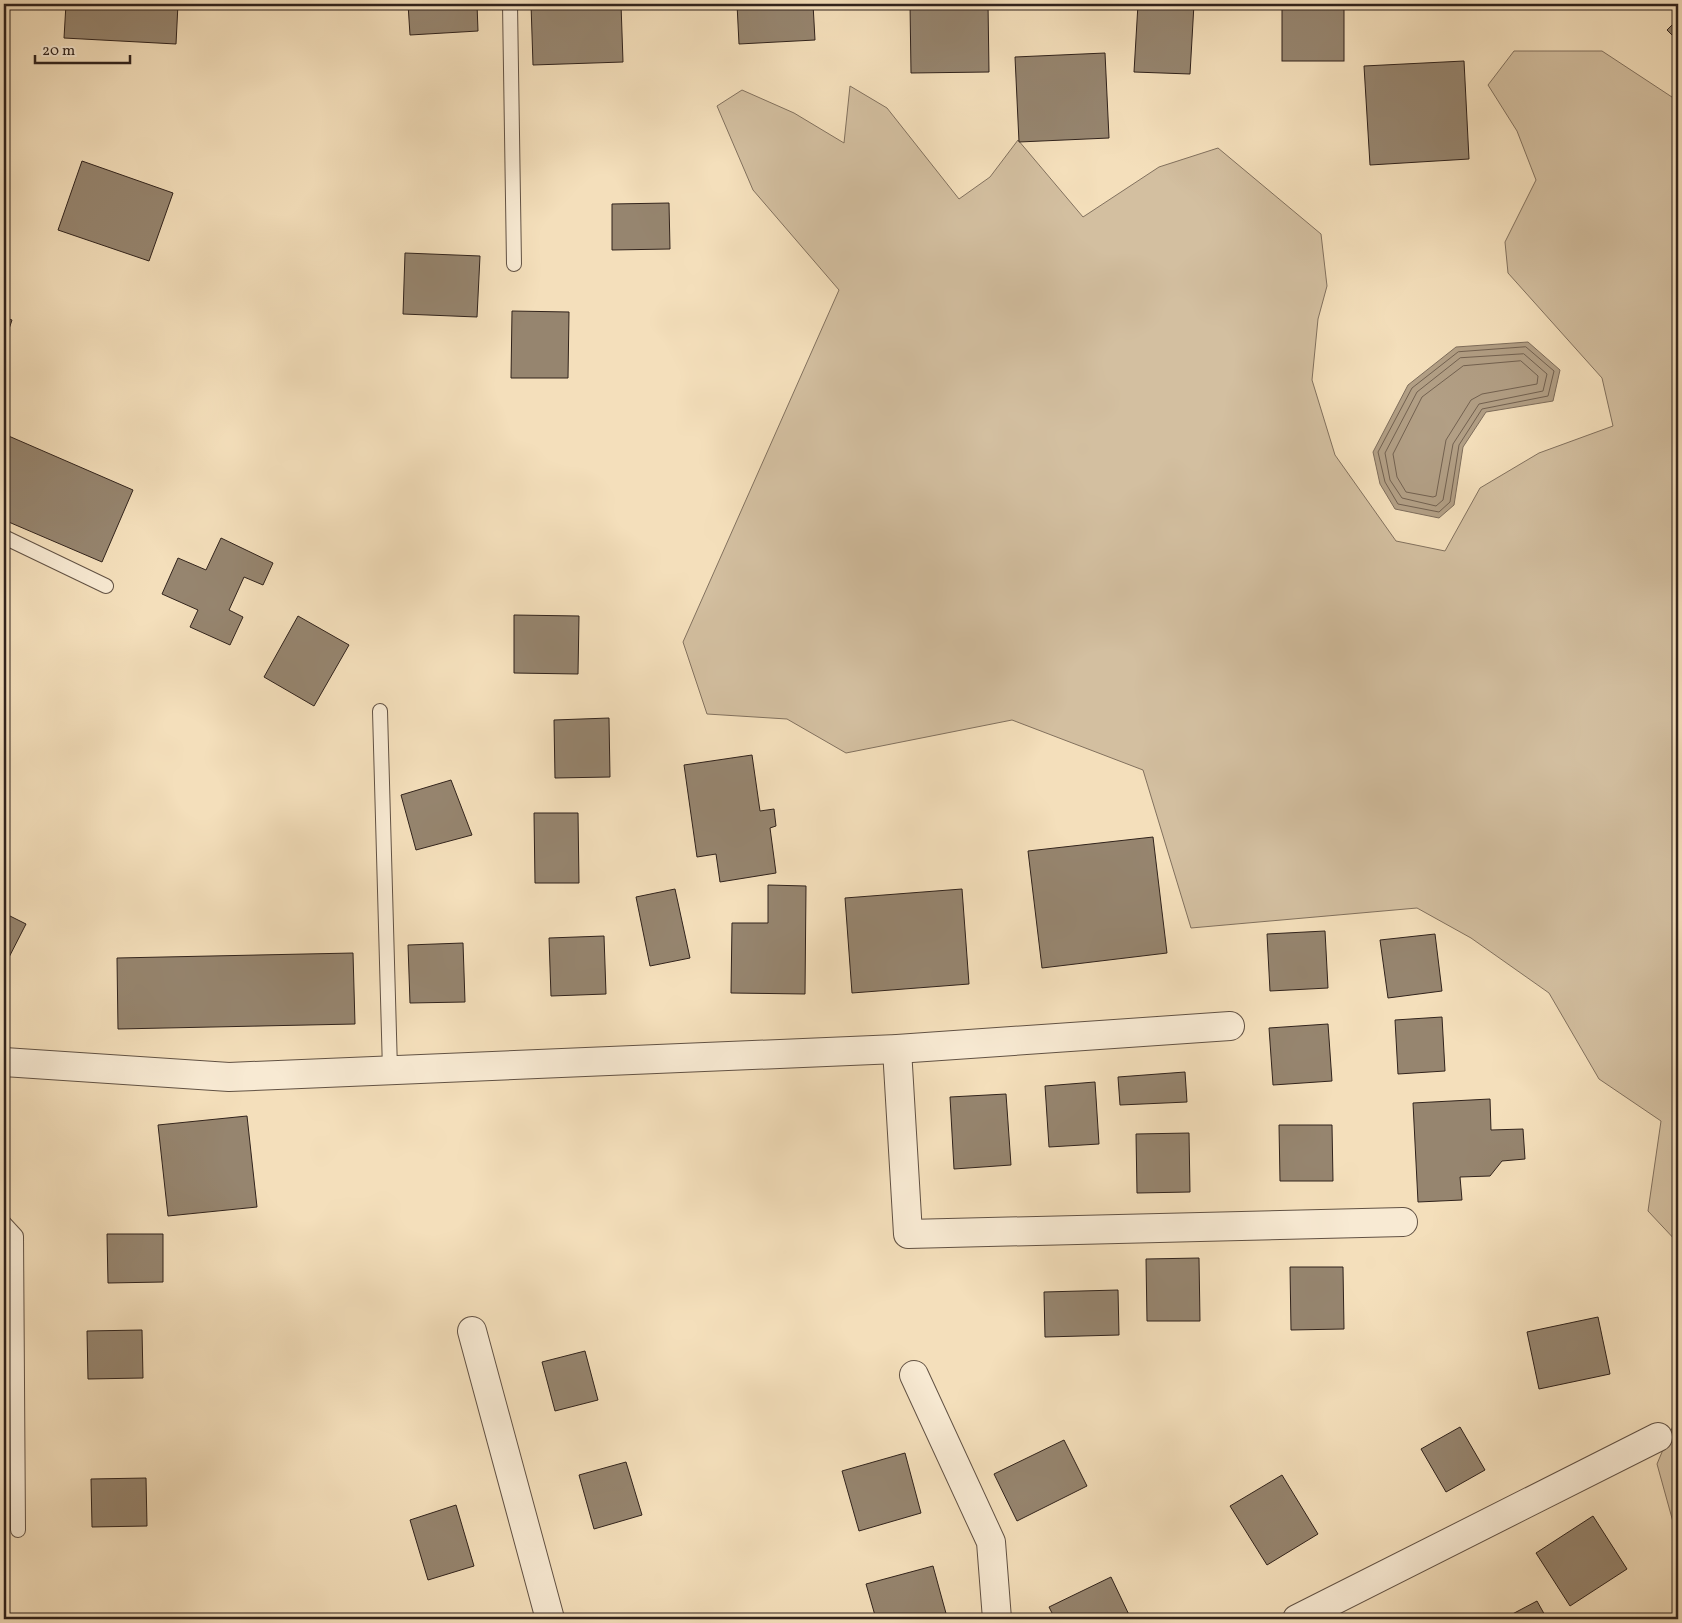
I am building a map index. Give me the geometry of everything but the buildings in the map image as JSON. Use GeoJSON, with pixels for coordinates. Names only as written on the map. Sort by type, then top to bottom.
{"type":"FeatureCollection","features":[{"type":"Feature","properties":{"kind":"street"},"geometry":{"type":"LineString","coordinates":[[4,1062],[229,1077],[898,1049],[1230,1026]]}},
{"type":"Feature","properties":{"kind":"street"},"geometry":{"type":"LineString","coordinates":[[898,1049],[908,1234],[1403,1222]]}},
{"type":"Feature","properties":{"kind":"street"},"geometry":{"type":"LineString","coordinates":[[472,1331],[550,1619]]}},
{"type":"Feature","properties":{"kind":"street"},"geometry":{"type":"LineString","coordinates":[[914,1375],[991,1542],[997,1619]]}},
{"type":"Feature","properties":{"kind":"street"},"geometry":{"type":"LineString","coordinates":[[1297,1619],[1658,1437]]}},
{"type":"Feature","properties":{"kind":"lane"},"geometry":{"type":"LineString","coordinates":[[510,4],[514,264]]}},
{"type":"Feature","properties":{"kind":"lane"},"geometry":{"type":"LineString","coordinates":[[4,537],[106,586]]}},
{"type":"Feature","properties":{"kind":"lane"},"geometry":{"type":"LineString","coordinates":[[380,711],[390,1070]]}},
{"type":"Feature","properties":{"kind":"lane"},"geometry":{"type":"LineString","coordinates":[[4,1223],[16,1236],[18,1530]]}},
{"type":"Feature","properties":{"kind":"shaded area"},"geometry":{"type":"Polygon","coordinates":[[[1514,51],[1602,51],[1678,101],[1678,1243],[1648,1211],[1661,1121],[1599,1079],[1549,993],[1471,938],[1417,908],[1191,928],[1143,770],[1012,720],[846,753],[787,719],[707,714],[683,642],[839,290],[753,190],[717,106],[742,90],[794,113],[844,143],[850,86],[887,108],[959,199],[990,177],[1018,140],[1083,217],[1159,167],[1218,148],[1321,234],[1327,286],[1318,319],[1312,380],[1335,455],[1396,541],[1445,551],[1480,488],[1539,453],[1613,426],[1602,378],[1508,273],[1505,242],[1536,180],[1517,131],[1488,85],[1514,51]]]}},
{"type":"Feature","properties":{"kind":"shaded area"},"geometry":{"type":"Polygon","coordinates":[[[1678,1414],[1678,1540],[1657,1464],[1678,1414]]]}},
{"type":"Feature","properties":{"kind":"water"},"geometry":{"type":"Polygon","coordinates":[[[1528,342],[1560,370],[1553,401],[1486,412],[1463,447],[1454,505],[1439,518],[1395,509],[1380,484],[1373,452],[1408,385],[1456,347],[1528,342]]]}}]}
